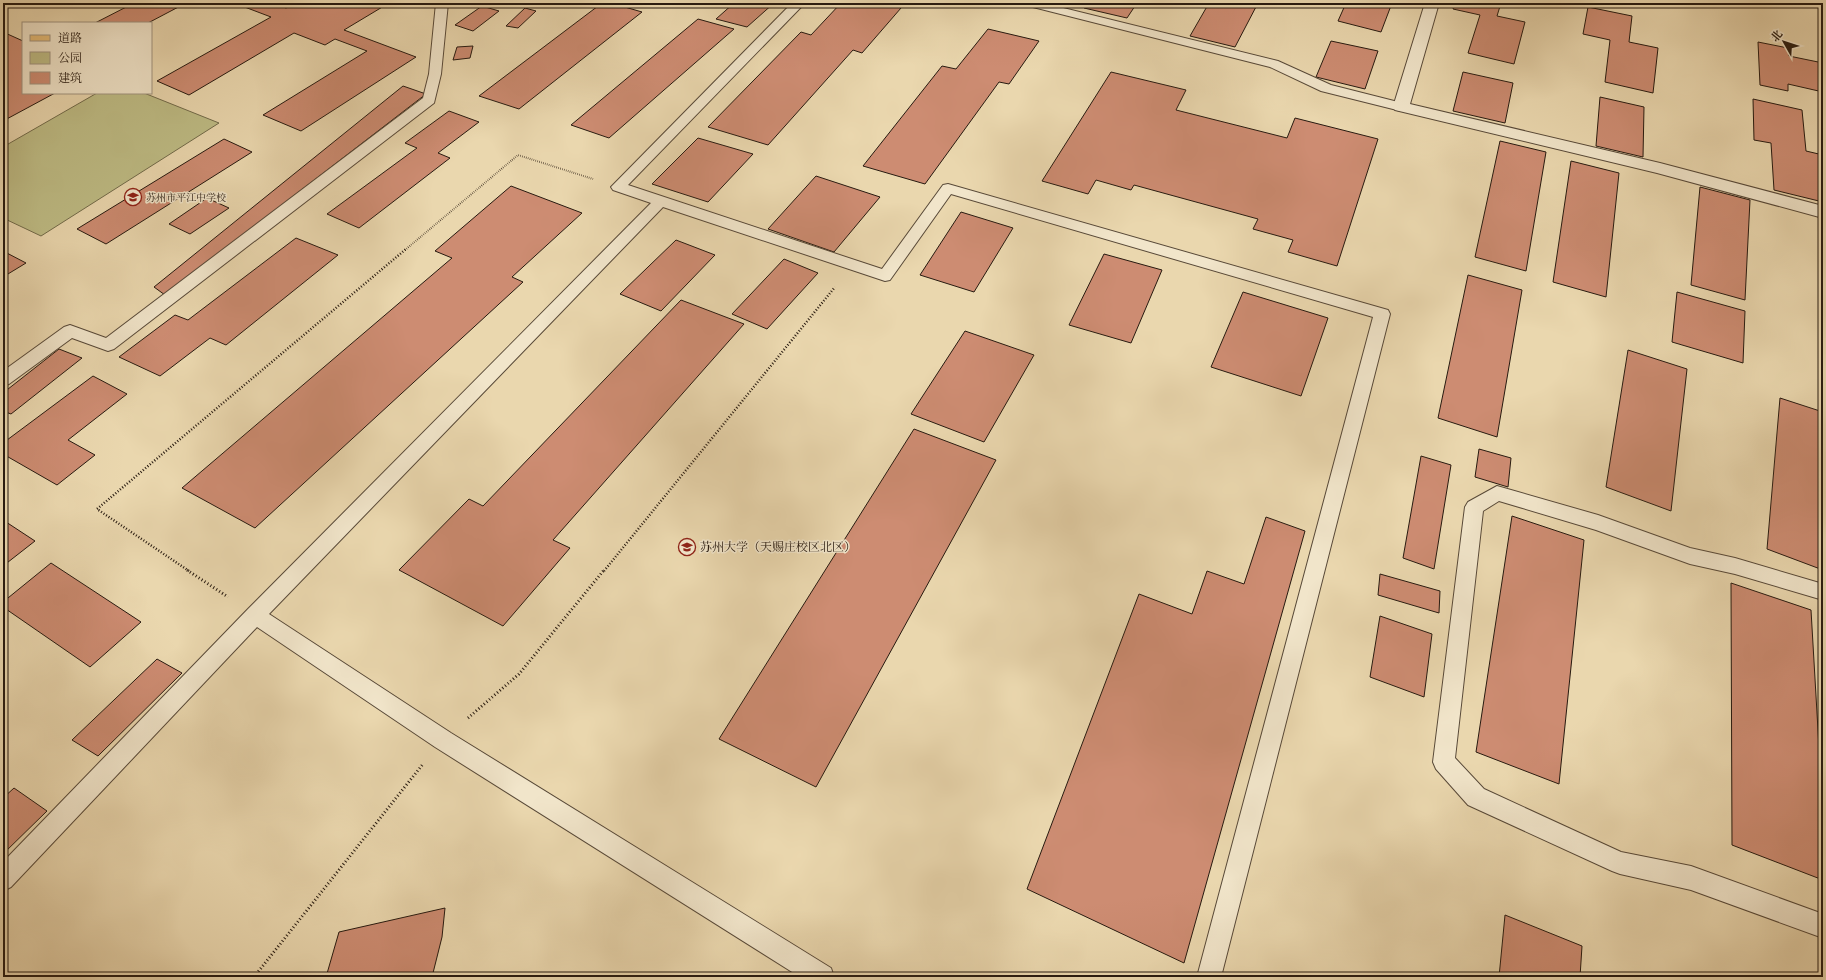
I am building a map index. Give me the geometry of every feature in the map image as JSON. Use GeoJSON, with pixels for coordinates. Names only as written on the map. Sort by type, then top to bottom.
{"type":"FeatureCollection","features":[{"type":"Feature","properties":{"kind":"main road"},"geometry":{"type":"LineString","coordinates":[[1819,3],[1823,4]]}},
{"type":"Feature","properties":{"kind":"street"},"geometry":{"type":"LineString","coordinates":[[1432,3],[1401,107],[1660,168],[1823,212]]}},
{"type":"Feature","properties":{"kind":"lane"},"geometry":{"type":"LineString","coordinates":[[3,380],[70,331],[108,345],[429,100],[435,74],[442,3]]}},
{"type":"Feature","properties":{"kind":"lane"},"geometry":{"type":"LineString","coordinates":[[799,3],[618,187],[885,276],[948,188],[1382,314],[1209,977]]}},
{"type":"Feature","properties":{"kind":"lane"},"geometry":{"type":"LineString","coordinates":[[1029,3],[1274,64],[1326,88],[1401,107]]}},
{"type":"Feature","properties":{"kind":"lane"},"geometry":{"type":"LineString","coordinates":[[3,879],[255,615],[661,201]]}},
{"type":"Feature","properties":{"kind":"lane"},"geometry":{"type":"LineString","coordinates":[[1823,592],[1734,566],[1690,556],[1598,523],[1497,494],[1474,507],[1444,762],[1476,797],[1620,863],[1691,878],[1823,926]]}},
{"type":"Feature","properties":{"kind":"lane"},"geometry":{"type":"LineString","coordinates":[[255,615],[443,740],[822,977]]}},
{"type":"Feature","properties":{"kind":"path"},"geometry":{"type":"LineString","coordinates":[[255,615],[97,509],[518,155],[618,187]]}},
{"type":"Feature","properties":{"kind":"path"},"geometry":{"type":"LineString","coordinates":[[254,977],[443,740],[520,674],[853,265]]}},
{"type":"Feature","properties":{"kind":"green space"},"geometry":{"type":"Polygon","coordinates":[[[95,94],[146,94],[219,123],[41,236],[3,218],[3,147],[95,94]]]}},
{"type":"Feature","properties":{"kind":"building"},"geometry":{"type":"Polygon","coordinates":[[[134,3],[186,3],[150,22],[97,22],[134,3]]]}},
{"type":"Feature","properties":{"kind":"building"},"geometry":{"type":"Polygon","coordinates":[[[234,3],[273,3],[286,8],[295,3],[389,3],[344,30],[416,57],[301,131],[263,115],[367,51],[335,39],[325,45],[294,33],[189,95],[157,81],[271,17],[234,3]]]}},
{"type":"Feature","properties":{"kind":"building"},"geometry":{"type":"Polygon","coordinates":[[[602,3],[611,3],[642,12],[519,109],[479,96],[602,3]]]}},
{"type":"Feature","properties":{"kind":"building"},"geometry":{"type":"Polygon","coordinates":[[[734,3],[774,3],[747,27],[716,19],[734,3]]]}},
{"type":"Feature","properties":{"kind":"building"},"geometry":{"type":"Polygon","coordinates":[[[841,3],[879,3],[901,8],[862,53],[853,50],[768,145],[708,127],[801,32],[811,35],[841,3]]]}},
{"type":"Feature","properties":{"kind":"building"},"geometry":{"type":"Polygon","coordinates":[[[1088,3],[1137,3],[1127,18],[1084,8],[1088,3]]]}},
{"type":"Feature","properties":{"kind":"building"},"geometry":{"type":"Polygon","coordinates":[[[1209,3],[1258,3],[1235,47],[1190,36],[1209,3]]]}},
{"type":"Feature","properties":{"kind":"building"},"geometry":{"type":"Polygon","coordinates":[[[1346,3],[1392,3],[1381,32],[1338,21],[1346,3]]]}},
{"type":"Feature","properties":{"kind":"building"},"geometry":{"type":"Polygon","coordinates":[[[1455,3],[1501,3],[1497,16],[1525,22],[1514,64],[1468,53],[1480,15],[1453,9],[1455,3]]]}},
{"type":"Feature","properties":{"kind":"building"},"geometry":{"type":"Polygon","coordinates":[[[482,6],[499,11],[473,31],[455,25],[482,6]]]}},
{"type":"Feature","properties":{"kind":"building"},"geometry":{"type":"Polygon","coordinates":[[[1588,7],[1632,16],[1629,42],[1658,48],[1653,93],[1605,82],[1610,40],[1583,34],[1588,7]]]}},
{"type":"Feature","properties":{"kind":"building"},"geometry":{"type":"Polygon","coordinates":[[[525,8],[536,11],[518,28],[506,26],[525,8]]]}},
{"type":"Feature","properties":{"kind":"building"},"geometry":{"type":"Polygon","coordinates":[[[698,19],[734,29],[609,138],[571,125],[698,19]]]}},
{"type":"Feature","properties":{"kind":"building"},"geometry":{"type":"Polygon","coordinates":[[[988,29],[1039,41],[1009,84],[999,82],[925,184],[863,166],[942,66],[956,69],[988,29]]]}},
{"type":"Feature","properties":{"kind":"building"},"geometry":{"type":"Polygon","coordinates":[[[3,32],[22,41],[22,94],[53,94],[3,121],[3,32]]]}},
{"type":"Feature","properties":{"kind":"building"},"geometry":{"type":"Polygon","coordinates":[[[1331,41],[1378,51],[1365,89],[1316,77],[1331,41]]]}},
{"type":"Feature","properties":{"kind":"building"},"geometry":{"type":"Polygon","coordinates":[[[1758,42],[1788,48],[1789,56],[1823,63],[1823,92],[1788,84],[1788,91],[1760,85],[1758,42]]]}},
{"type":"Feature","properties":{"kind":"building"},"geometry":{"type":"Polygon","coordinates":[[[473,46],[470,58],[453,60],[457,47],[473,46]]]}},
{"type":"Feature","properties":{"kind":"building"},"geometry":{"type":"Polygon","coordinates":[[[1111,72],[1186,90],[1176,110],[1287,138],[1295,118],[1378,139],[1337,266],[1288,252],[1293,240],[1253,229],[1258,219],[1134,185],[1131,190],[1096,180],[1088,194],[1042,181],[1111,72]]]}},
{"type":"Feature","properties":{"kind":"building"},"geometry":{"type":"Polygon","coordinates":[[[1463,72],[1513,83],[1505,123],[1453,111],[1463,72]]]}},
{"type":"Feature","properties":{"kind":"building"},"geometry":{"type":"Polygon","coordinates":[[[403,86],[426,94],[165,295],[154,287],[403,86]]]}},
{"type":"Feature","properties":{"kind":"building"},"geometry":{"type":"Polygon","coordinates":[[[1600,97],[1644,107],[1643,157],[1596,146],[1600,97]]]}},
{"type":"Feature","properties":{"kind":"building"},"geometry":{"type":"Polygon","coordinates":[[[1753,99],[1802,110],[1806,151],[1823,155],[1823,202],[1774,190],[1771,143],[1754,140],[1753,99]]]}},
{"type":"Feature","properties":{"kind":"building"},"geometry":{"type":"Polygon","coordinates":[[[449,111],[479,122],[438,153],[450,158],[359,228],[327,214],[417,148],[405,143],[449,111]]]}},
{"type":"Feature","properties":{"kind":"building"},"geometry":{"type":"Polygon","coordinates":[[[698,138],[753,154],[708,202],[652,184],[698,138]]]}},
{"type":"Feature","properties":{"kind":"building"},"geometry":{"type":"Polygon","coordinates":[[[224,139],[252,152],[106,244],[77,229],[224,139]]]}},
{"type":"Feature","properties":{"kind":"building"},"geometry":{"type":"Polygon","coordinates":[[[1500,141],[1546,152],[1526,271],[1475,257],[1500,141]]]}},
{"type":"Feature","properties":{"kind":"building"},"geometry":{"type":"Polygon","coordinates":[[[1571,161],[1619,173],[1606,297],[1553,282],[1571,161]]]}},
{"type":"Feature","properties":{"kind":"building"},"geometry":{"type":"Polygon","coordinates":[[[816,176],[880,197],[834,252],[768,229],[816,176]]]}},
{"type":"Feature","properties":{"kind":"building"},"geometry":{"type":"Polygon","coordinates":[[[511,186],[582,213],[512,277],[523,282],[255,528],[182,488],[452,258],[435,251],[511,186]]]}},
{"type":"Feature","properties":{"kind":"building"},"geometry":{"type":"Polygon","coordinates":[[[1700,187],[1750,200],[1745,300],[1691,285],[1700,187]]]}},
{"type":"Feature","properties":{"kind":"building"},"geometry":{"type":"Polygon","coordinates":[[[207,198],[229,208],[190,234],[169,224],[207,198]]]}},
{"type":"Feature","properties":{"kind":"building"},"geometry":{"type":"Polygon","coordinates":[[[961,212],[1013,228],[974,292],[920,275],[961,212]]]}},
{"type":"Feature","properties":{"kind":"building"},"geometry":{"type":"Polygon","coordinates":[[[296,238],[338,255],[226,345],[210,338],[160,376],[119,357],[175,315],[188,320],[296,238]]]}},
{"type":"Feature","properties":{"kind":"building"},"geometry":{"type":"Polygon","coordinates":[[[676,240],[715,255],[661,311],[620,294],[676,240]]]}},
{"type":"Feature","properties":{"kind":"building"},"geometry":{"type":"Polygon","coordinates":[[[3,251],[26,263],[3,277],[3,251]]]}},
{"type":"Feature","properties":{"kind":"building"},"geometry":{"type":"Polygon","coordinates":[[[1104,254],[1162,270],[1131,343],[1069,325],[1104,254]]]}},
{"type":"Feature","properties":{"kind":"building"},"geometry":{"type":"Polygon","coordinates":[[[784,259],[818,273],[767,329],[732,314],[784,259]]]}},
{"type":"Feature","properties":{"kind":"building"},"geometry":{"type":"Polygon","coordinates":[[[1468,275],[1522,290],[1497,437],[1438,418],[1468,275]]]}},
{"type":"Feature","properties":{"kind":"building"},"geometry":{"type":"Polygon","coordinates":[[[1243,292],[1328,318],[1301,396],[1211,367],[1243,292]]]}},
{"type":"Feature","properties":{"kind":"building"},"geometry":{"type":"Polygon","coordinates":[[[1677,292],[1745,311],[1743,363],[1672,342],[1677,292]]]}},
{"type":"Feature","properties":{"kind":"building"},"geometry":{"type":"Polygon","coordinates":[[[681,300],[744,324],[553,540],[570,548],[503,626],[399,570],[469,499],[483,506],[681,300]]]}},
{"type":"Feature","properties":{"kind":"building"},"geometry":{"type":"Polygon","coordinates":[[[965,331],[1034,355],[984,442],[911,414],[965,331]]]}},
{"type":"Feature","properties":{"kind":"building"},"geometry":{"type":"Polygon","coordinates":[[[59,349],[82,358],[11,414],[3,411],[3,393],[59,349]]]}},
{"type":"Feature","properties":{"kind":"building"},"geometry":{"type":"Polygon","coordinates":[[[1628,350],[1687,369],[1671,511],[1606,487],[1628,350]]]}},
{"type":"Feature","properties":{"kind":"building"},"geometry":{"type":"Polygon","coordinates":[[[93,376],[127,394],[68,440],[95,455],[57,485],[3,454],[3,443],[93,376]]]}},
{"type":"Feature","properties":{"kind":"building"},"geometry":{"type":"Polygon","coordinates":[[[1780,398],[1823,412],[1823,570],[1767,549],[1780,398]]]}},
{"type":"Feature","properties":{"kind":"building"},"geometry":{"type":"Polygon","coordinates":[[[914,429],[996,460],[816,787],[719,739],[914,429]]]}},
{"type":"Feature","properties":{"kind":"building"},"geometry":{"type":"Polygon","coordinates":[[[1479,449],[1511,458],[1508,487],[1475,477],[1479,449]]]}},
{"type":"Feature","properties":{"kind":"building"},"geometry":{"type":"Polygon","coordinates":[[[1421,456],[1451,465],[1434,569],[1403,558],[1421,456]]]}},
{"type":"Feature","properties":{"kind":"building"},"geometry":{"type":"Polygon","coordinates":[[[1512,516],[1584,540],[1559,784],[1476,752],[1512,516]]]}},
{"type":"Feature","properties":{"kind":"building"},"geometry":{"type":"Polygon","coordinates":[[[1266,517],[1305,531],[1184,963],[1027,889],[1139,594],[1192,614],[1207,571],[1244,584],[1266,517]]]}},
{"type":"Feature","properties":{"kind":"building"},"geometry":{"type":"Polygon","coordinates":[[[3,520],[35,541],[3,566],[3,520]]]}},
{"type":"Feature","properties":{"kind":"building"},"geometry":{"type":"Polygon","coordinates":[[[51,563],[141,622],[90,667],[3,607],[3,602],[51,563]]]}},
{"type":"Feature","properties":{"kind":"building"},"geometry":{"type":"Polygon","coordinates":[[[1380,574],[1440,591],[1439,613],[1378,595],[1380,574]]]}},
{"type":"Feature","properties":{"kind":"building"},"geometry":{"type":"Polygon","coordinates":[[[1731,583],[1811,610],[1823,816],[1823,880],[1732,845],[1731,583]]]}},
{"type":"Feature","properties":{"kind":"building"},"geometry":{"type":"Polygon","coordinates":[[[1380,616],[1432,634],[1424,697],[1370,677],[1380,616]]]}},
{"type":"Feature","properties":{"kind":"building"},"geometry":{"type":"Polygon","coordinates":[[[157,659],[182,673],[98,756],[72,740],[157,659]]]}},
{"type":"Feature","properties":{"kind":"building"},"geometry":{"type":"Polygon","coordinates":[[[14,788],[47,811],[3,854],[3,798],[14,788]]]}},
{"type":"Feature","properties":{"kind":"building"},"geometry":{"type":"Polygon","coordinates":[[[445,908],[442,937],[432,977],[326,977],[339,932],[445,908]]]}},
{"type":"Feature","properties":{"kind":"building"},"geometry":{"type":"Polygon","coordinates":[[[1505,915],[1582,946],[1580,977],[1499,977],[1505,915]]]}},
{"type":"Feature","properties":{"kind":"place","name":"苏州市平江中学校"},"geometry":{"type":"Point","coordinates":[133,197]}},
{"type":"Feature","properties":{"kind":"place","name":"苏州大学（天赐庄校区北区）"},"geometry":{"type":"Point","coordinates":[687,547]}}]}
